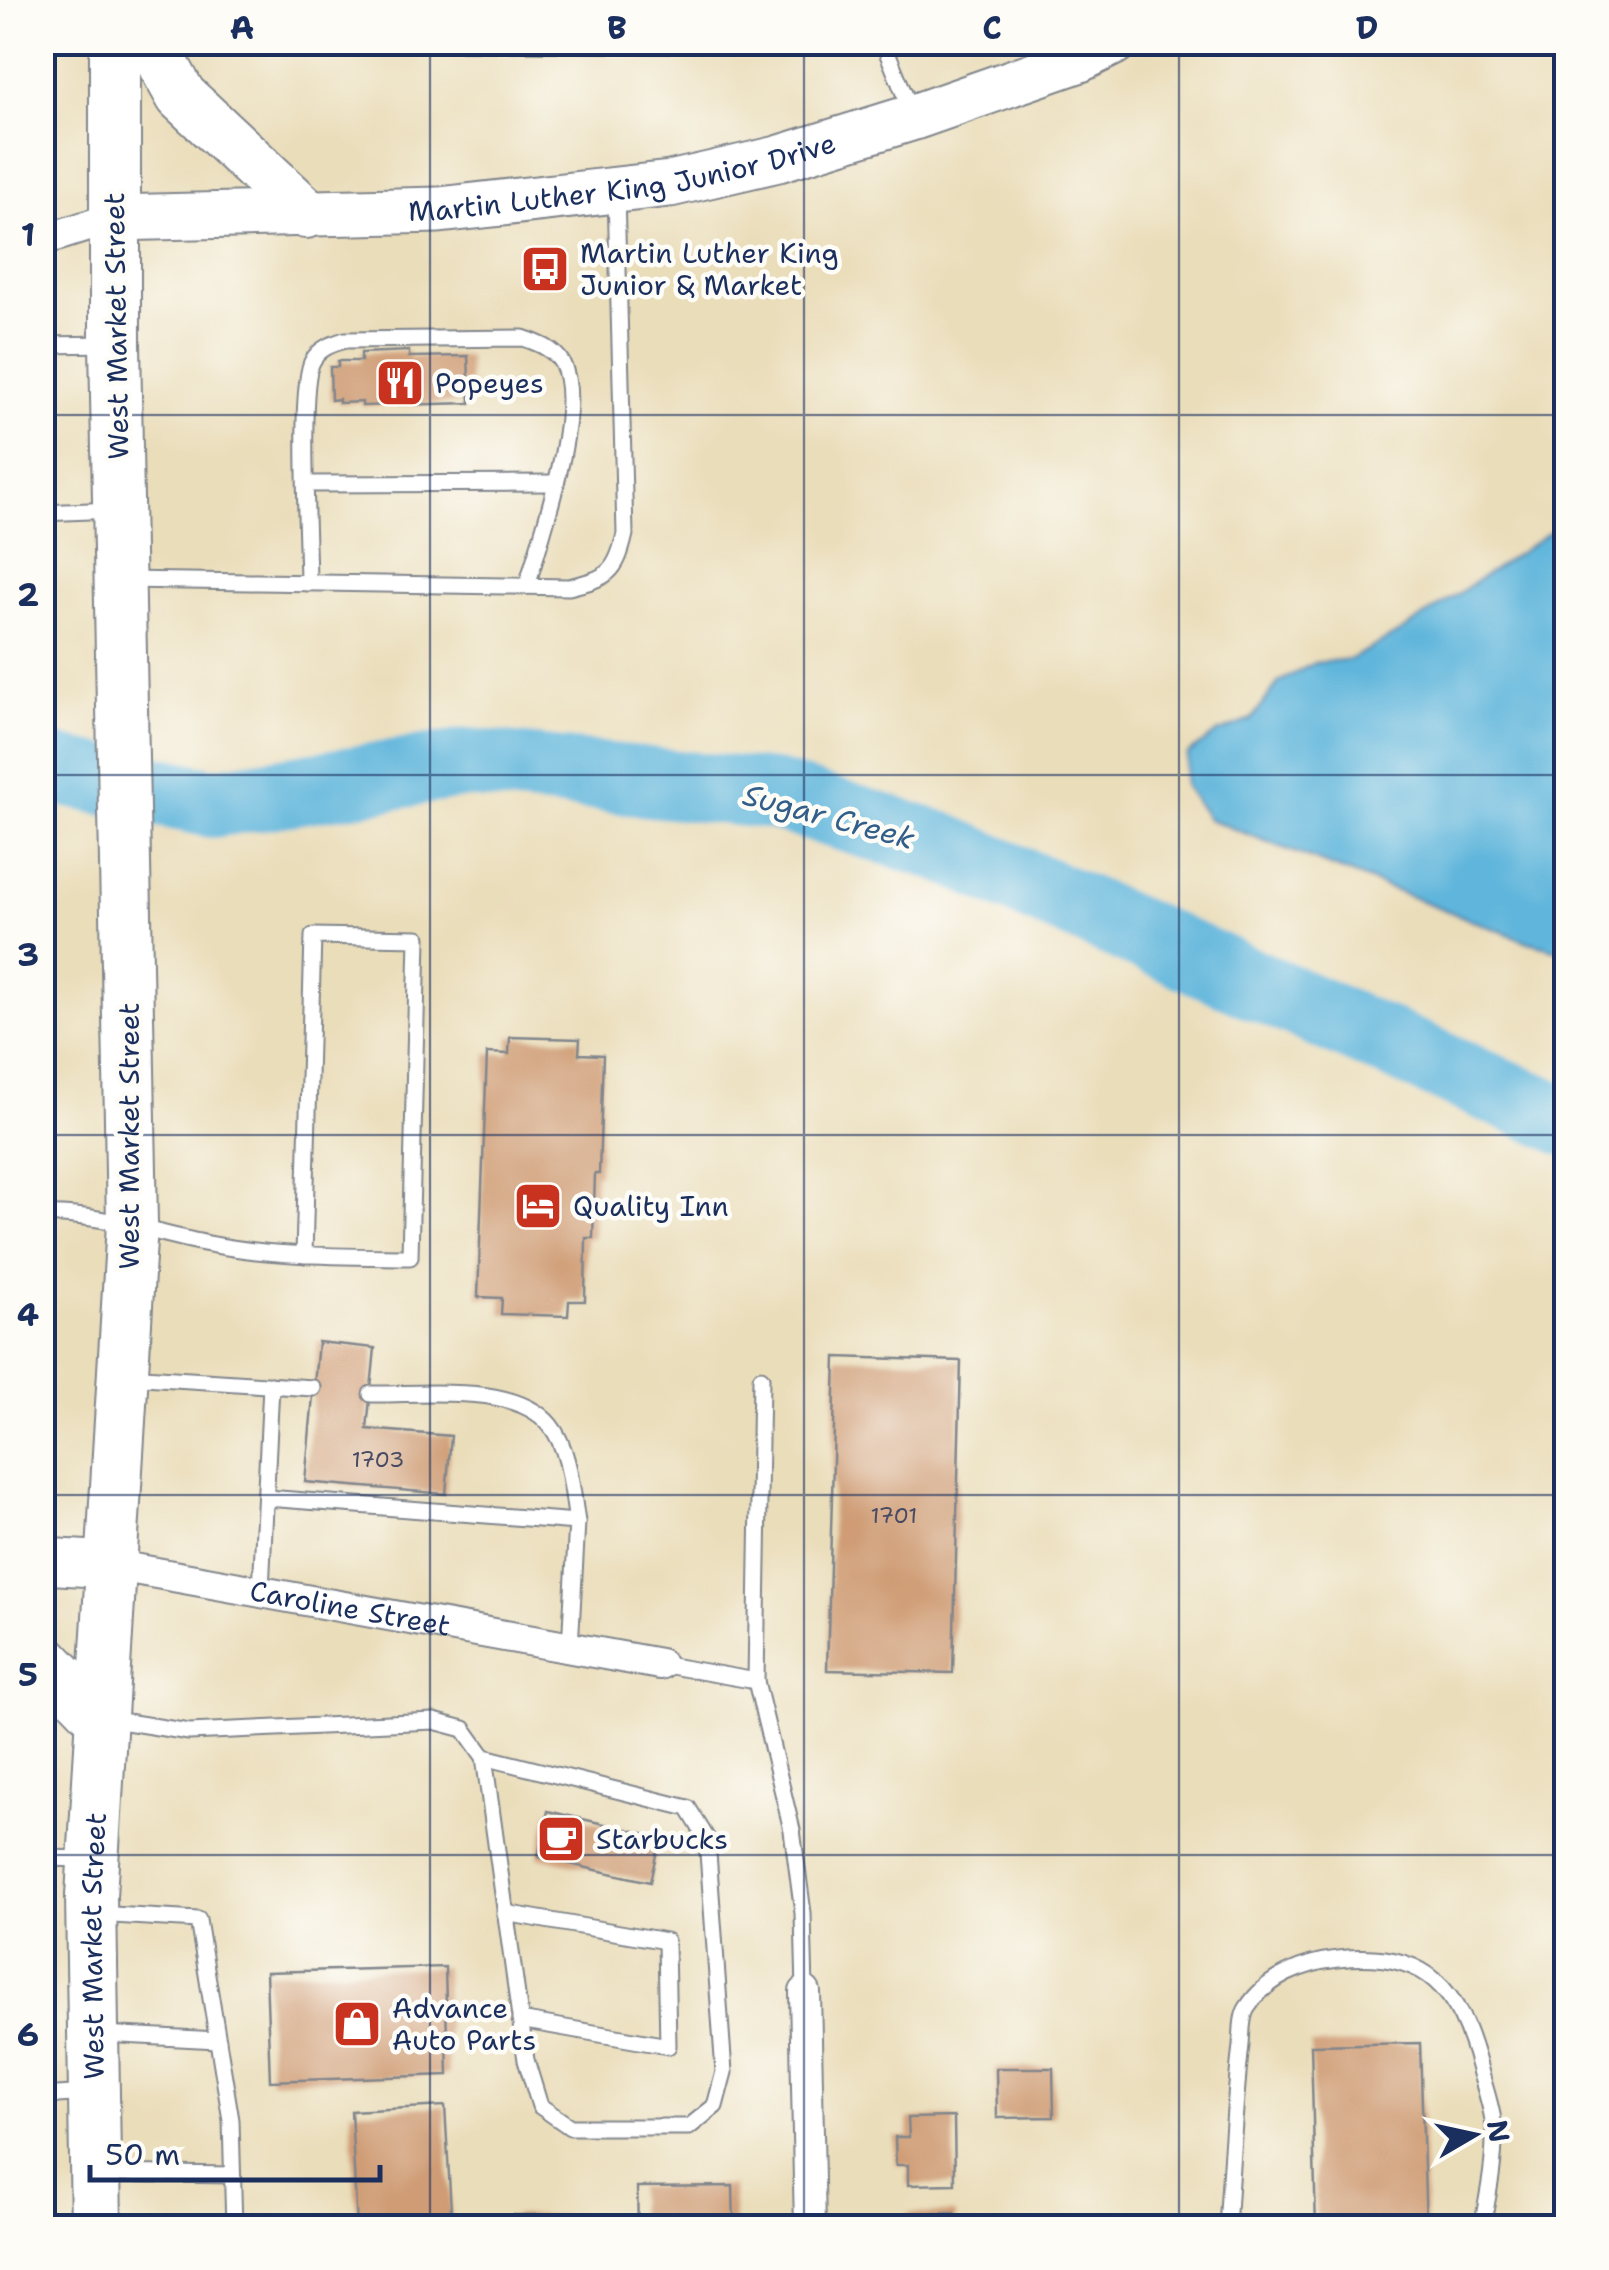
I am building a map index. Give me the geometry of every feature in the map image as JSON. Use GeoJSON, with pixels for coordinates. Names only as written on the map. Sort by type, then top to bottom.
{"type":"FeatureCollection","features":[{"type":"Feature","properties":{"kind":"main road","name":"West Market Street"},"geometry":{"type":"LineString","coordinates":[[96,2228],[92,1913],[132,1224],[113,218],[115,42]]}},
{"type":"Feature","properties":{"kind":"main road"},"geometry":{"type":"LineString","coordinates":[[151,42],[181,96],[306,213]]}},
{"type":"Feature","properties":{"kind":"main road","name":"Martin Luther King Junior Drive"},"geometry":{"type":"LineString","coordinates":[[113,218],[439,210],[670,184],[778,159],[914,117],[1080,59],[1114,42]]}},
{"type":"Feature","properties":{"kind":"main road","name":"Caroline Street"},"geometry":{"type":"LineString","coordinates":[[42,1561],[112,1564]]}},
{"type":"Feature","properties":{"kind":"main road"},"geometry":{"type":"LineString","coordinates":[[42,1657],[101,1718]]}},
{"type":"Feature","properties":{"kind":"street"},"geometry":{"type":"LineString","coordinates":[[42,236],[56,236],[113,218]]}},
{"type":"Feature","properties":{"kind":"street","name":"Caroline Street"},"geometry":{"type":"LineString","coordinates":[[112,1564],[660,1664]]}},
{"type":"Feature","properties":{"kind":"street"},"geometry":{"type":"LineString","coordinates":[[806,1992],[810,2228]]}},
{"type":"Feature","properties":{"kind":"lane"},"geometry":{"type":"LineString","coordinates":[[435,42],[674,42]]}},
{"type":"Feature","properties":{"kind":"lane"},"geometry":{"type":"LineString","coordinates":[[883,42],[914,117]]}},
{"type":"Feature","properties":{"kind":"lane"},"geometry":{"type":"LineString","coordinates":[[120,580],[569,586],[602,579],[619,561],[626,534],[616,192]]}},
{"type":"Feature","properties":{"kind":"lane"},"geometry":{"type":"LineString","coordinates":[[308,583],[307,376],[312,360],[328,345],[344,340],[524,338],[544,346],[562,362],[568,386],[567,435],[528,586]]}},
{"type":"Feature","properties":{"kind":"lane"},"geometry":{"type":"LineString","coordinates":[[42,346],[115,344]]}},
{"type":"Feature","properties":{"kind":"lane"},"geometry":{"type":"LineString","coordinates":[[307,484],[555,483]]}},
{"type":"Feature","properties":{"kind":"lane"},"geometry":{"type":"LineString","coordinates":[[42,513],[119,510]]}},
{"type":"Feature","properties":{"kind":"lane"},"geometry":{"type":"LineString","coordinates":[[42,1215],[132,1224],[210,1244],[304,1255],[410,1257],[418,938],[313,936],[304,1255]]}},
{"type":"Feature","properties":{"kind":"lane"},"geometry":{"type":"LineString","coordinates":[[124,1376],[313,1388]]}},
{"type":"Feature","properties":{"kind":"lane"},"geometry":{"type":"LineString","coordinates":[[761,1378],[756,1682],[792,1830],[804,1914],[806,1992]]}},
{"type":"Feature","properties":{"kind":"lane"},"geometry":{"type":"LineString","coordinates":[[261,1590],[271,1385]]}},
{"type":"Feature","properties":{"kind":"lane"},"geometry":{"type":"LineString","coordinates":[[371,1394],[488,1395],[530,1405],[552,1427],[568,1469],[578,1522],[570,1647]]}},
{"type":"Feature","properties":{"kind":"lane"},"geometry":{"type":"LineString","coordinates":[[267,1498],[578,1522]]}},
{"type":"Feature","properties":{"kind":"lane"},"geometry":{"type":"LineString","coordinates":[[660,1664],[756,1682]]}},
{"type":"Feature","properties":{"kind":"lane"},"geometry":{"type":"LineString","coordinates":[[101,1718],[189,1732],[434,1721],[464,1729],[484,1757],[526,2060],[540,2106],[570,2126],[690,2127],[716,2106],[724,2072],[707,1839],[688,1808],[484,1757]]}},
{"type":"Feature","properties":{"kind":"lane"},"geometry":{"type":"LineString","coordinates":[[42,1858],[94,1859]]}},
{"type":"Feature","properties":{"kind":"lane"},"geometry":{"type":"LineString","coordinates":[[92,1913],[198,1920],[231,2120],[234,2228]]}},
{"type":"Feature","properties":{"kind":"lane"},"geometry":{"type":"LineString","coordinates":[[505,1913],[666,1941],[668,2046],[520,2020]]}},
{"type":"Feature","properties":{"kind":"lane"},"geometry":{"type":"LineString","coordinates":[[1227,2228],[1245,2010],[1284,1972],[1319,1961],[1384,1958],[1428,1973],[1455,2000],[1474,2048],[1494,2126],[1492,2175],[1482,2228]]}},
{"type":"Feature","properties":{"kind":"lane"},"geometry":{"type":"LineString","coordinates":[[92,2034],[218,2040]]}},
{"type":"Feature","properties":{"kind":"lane"},"geometry":{"type":"LineString","coordinates":[[42,2096],[93,2093]]}},
{"type":"Feature","properties":{"kind":"lane"},"geometry":{"type":"LineString","coordinates":[[95,2172],[232,2174]]}},
{"type":"Feature","properties":{"kind":"water"},"geometry":{"type":"Polygon","coordinates":[[[1566,521],[1566,952],[1529,942],[1208,819],[1184,785],[1188,754],[1217,733],[1251,720],[1279,682],[1314,663],[1351,659],[1407,628],[1566,521]]]}},
{"type":"Feature","properties":{"kind":"building","name":"Popeyes"},"geometry":{"type":"Polygon","coordinates":[[[409,351],[409,357],[468,356],[470,403],[362,406],[362,402],[331,400],[330,367],[338,367],[338,361],[361,361],[361,353],[409,351]]]}},
{"type":"Feature","properties":{"kind":"building","name":"Quality Inn"},"geometry":{"type":"Polygon","coordinates":[[[510,1037],[580,1039],[579,1054],[603,1055],[599,1174],[595,1174],[593,1238],[586,1238],[585,1301],[569,1301],[568,1316],[501,1314],[502,1298],[478,1297],[487,1053],[509,1054],[510,1037]]]}},
{"type":"Feature","properties":{"kind":"building"},"geometry":{"type":"Polygon","coordinates":[[[318,1342],[375,1348],[367,1429],[451,1436],[446,1494],[305,1482],[318,1342]]]}},
{"type":"Feature","properties":{"kind":"building"},"geometry":{"type":"Polygon","coordinates":[[[836,1357],[961,1361],[953,1673],[827,1670],[836,1357]]]}},
{"type":"Feature","properties":{"kind":"building"},"geometry":{"type":"Polygon","coordinates":[[[548,1811],[660,1837],[650,1882],[538,1857],[548,1811]]]}},
{"type":"Feature","properties":{"kind":"building","name":"Advance Auto Parts"},"geometry":{"type":"Polygon","coordinates":[[[445,1967],[448,2075],[270,2081],[266,1972],[445,1967]]]}},
{"type":"Feature","properties":{"kind":"building"},"geometry":{"type":"Polygon","coordinates":[[[1420,2043],[1426,2228],[1316,2228],[1311,2045],[1420,2043]]]}},
{"type":"Feature","properties":{"kind":"building"},"geometry":{"type":"Polygon","coordinates":[[[996,2068],[1053,2068],[1054,2117],[997,2118],[996,2068]]]}},
{"type":"Feature","properties":{"kind":"building"},"geometry":{"type":"Polygon","coordinates":[[[445,2106],[452,2228],[357,2228],[351,2111],[445,2106]]]}},
{"type":"Feature","properties":{"kind":"building"},"geometry":{"type":"Polygon","coordinates":[[[954,2117],[955,2184],[908,2185],[908,2165],[896,2165],[895,2137],[909,2137],[908,2118],[954,2117]]]}},
{"type":"Feature","properties":{"kind":"building"},"geometry":{"type":"Polygon","coordinates":[[[733,2186],[734,2228],[638,2228],[637,2187],[733,2186]]]}},
{"type":"Feature","properties":{"kind":"building"},"geometry":{"type":"Polygon","coordinates":[[[955,2213],[955,2228],[907,2228],[907,2214],[955,2213]]]}},
{"type":"Feature","properties":{"kind":"building"},"geometry":{"type":"Polygon","coordinates":[[[514,2215],[597,2215],[597,2228],[514,2228],[514,2215]]]}},
{"type":"Feature","properties":{"kind":"waterway","name":"Sugar Creek"},"geometry":{"type":"LineString","coordinates":[[42,767],[212,803],[468,763],[774,795],[939,846],[1566,1121]]}},
{"type":"Feature","properties":{"kind":"place","name":"Martin Luther King Junior & Market"},"geometry":{"type":"Point","coordinates":[545,269]}},
{"type":"Feature","properties":{"kind":"place","name":"Popeyes"},"geometry":{"type":"Point","coordinates":[400,383]}},
{"type":"Feature","properties":{"kind":"place","name":"Quality Inn"},"geometry":{"type":"Point","coordinates":[538,1206]}},
{"type":"Feature","properties":{"kind":"place","name":"Starbucks"},"geometry":{"type":"Point","coordinates":[561,1839]}},
{"type":"Feature","properties":{"kind":"place","name":"Advance Auto Parts"},"geometry":{"type":"Point","coordinates":[357,2024]}}]}
